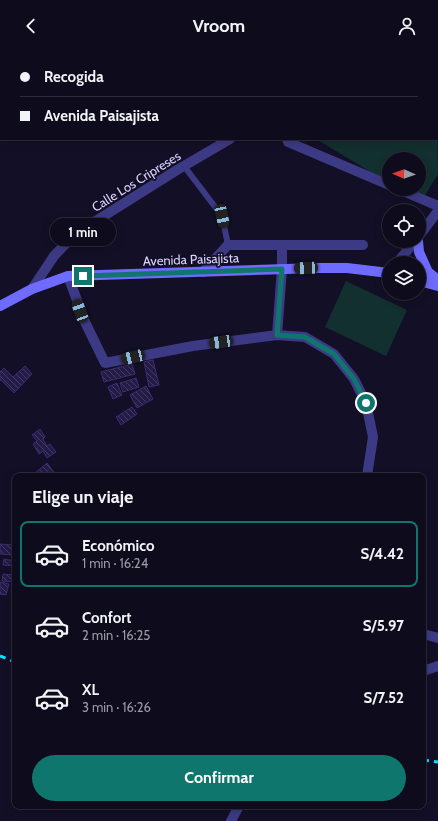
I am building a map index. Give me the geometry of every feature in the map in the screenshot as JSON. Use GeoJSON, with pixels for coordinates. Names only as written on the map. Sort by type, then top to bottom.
{"type":"FeatureCollection","features":[{"type":"Feature","properties":{"kind":"main road"},"geometry":{"type":"LineString","coordinates":[[418,248],[418,252],[428,272],[438,280]]}},
{"type":"Feature","properties":{"kind":"main road","name":"Avenida Paisajista"},"geometry":{"type":"LineString","coordinates":[[0,306],[32,289],[68,276],[347,268],[382,272]]}},
{"type":"Feature","properties":{"kind":"main road"},"geometry":{"type":"LineString","coordinates":[[426,283],[438,286]]}},
{"type":"Feature","properties":{"kind":"street","name":"Calle Los Cripreses"},"geometry":{"type":"LineString","coordinates":[[32,289],[54,256],[75,234],[177,170],[228,140]]}},
{"type":"Feature","properties":{"kind":"street"},"geometry":{"type":"LineString","coordinates":[[287,140],[288,142],[382,182]]}},
{"type":"Feature","properties":{"kind":"street"},"geometry":{"type":"LineString","coordinates":[[414,196],[438,206]]}},
{"type":"Feature","properties":{"kind":"street"},"geometry":{"type":"LineString","coordinates":[[426,227],[438,211]]}},
{"type":"Feature","properties":{"kind":"street"},"geometry":{"type":"LineString","coordinates":[[203,272],[228,245],[363,245]]}},
{"type":"Feature","properties":{"kind":"street"},"geometry":{"type":"LineString","coordinates":[[277,335],[282,269],[282,246]]}},
{"type":"Feature","properties":{"kind":"street"},"geometry":{"type":"LineString","coordinates":[[403,256],[411,248]]}},
{"type":"Feature","properties":{"kind":"street"},"geometry":{"type":"LineString","coordinates":[[68,276],[84,322],[105,363],[193,346],[277,335],[305,337],[334,354],[354,379],[366,403],[373,437],[367,473]]}},
{"type":"Feature","properties":{"kind":"street"},"geometry":{"type":"LineString","coordinates":[[426,635],[438,638]]}},
{"type":"Feature","properties":{"kind":"street"},"geometry":{"type":"LineString","coordinates":[[426,670],[438,666]]}},
{"type":"Feature","properties":{"kind":"street"},"geometry":{"type":"LineString","coordinates":[[231,821],[237,809]]}},
{"type":"Feature","properties":{"kind":"lane"},"geometry":{"type":"LineString","coordinates":[[184,166],[222,216],[228,245]]}},
{"type":"Feature","properties":{"kind":"green space"},"geometry":{"type":"Polygon","coordinates":[[[318,140],[437,140],[438,174],[426,194],[426,152],[382,152],[382,179],[318,140]]]}},
{"type":"Feature","properties":{"kind":"green space"},"geometry":{"type":"Polygon","coordinates":[[[411,196],[425,196],[421,202],[411,196]]]}},
{"type":"Feature","properties":{"kind":"green space"},"geometry":{"type":"Polygon","coordinates":[[[346,281],[382,298],[382,300],[386,300],[407,310],[386,356],[325,327],[346,281]]]}},
{"type":"Feature","properties":{"kind":"building"},"geometry":{"type":"Polygon","coordinates":[[[153,360],[159,385],[149,387],[144,362],[153,360]]]}},
{"type":"Feature","properties":{"kind":"building"},"geometry":{"type":"Polygon","coordinates":[[[132,364],[135,374],[104,382],[101,372],[132,364]]]}},
{"type":"Feature","properties":{"kind":"building"},"geometry":{"type":"Polygon","coordinates":[[[25,366],[32,374],[14,393],[1,380],[0,381],[0,372],[4,368],[13,377],[25,366]]]}},
{"type":"Feature","properties":{"kind":"building"},"geometry":{"type":"Polygon","coordinates":[[[136,378],[139,387],[123,392],[120,383],[136,378]]]}},
{"type":"Feature","properties":{"kind":"building"},"geometry":{"type":"Polygon","coordinates":[[[117,383],[122,395],[113,399],[108,387],[117,383]]]}},
{"type":"Feature","properties":{"kind":"building"},"geometry":{"type":"Polygon","coordinates":[[[146,386],[153,399],[137,408],[130,395],[146,386]]]}},
{"type":"Feature","properties":{"kind":"building"},"geometry":{"type":"Polygon","coordinates":[[[132,407],[137,414],[121,425],[116,417],[132,407]]]}},
{"type":"Feature","properties":{"kind":"building"},"geometry":{"type":"Polygon","coordinates":[[[40,429],[45,437],[43,439],[47,446],[50,444],[56,452],[47,458],[43,451],[39,454],[33,444],[37,441],[32,435],[40,429]]]}},
{"type":"Feature","properties":{"kind":"building"},"geometry":{"type":"Polygon","coordinates":[[[47,463],[54,473],[35,473],[47,463]]]}},
{"type":"Feature","properties":{"kind":"building"},"geometry":{"type":"Polygon","coordinates":[[[0,544],[12,545],[12,555],[0,554],[0,544]]]}},
{"type":"Feature","properties":{"kind":"building"},"geometry":{"type":"Polygon","coordinates":[[[4,559],[12,560],[12,566],[3,565],[4,559]]]}},
{"type":"Feature","properties":{"kind":"building"},"geometry":{"type":"Polygon","coordinates":[[[3,574],[12,575],[12,582],[2,581],[3,574]]]}},
{"type":"Feature","properties":{"kind":"building"},"geometry":{"type":"Polygon","coordinates":[[[0,582],[9,584],[6,595],[0,594],[0,582]]]}},
{"type":"Feature","properties":{"kind":"railway"},"geometry":{"type":"LineString","coordinates":[[0,656],[12,661]]}},
{"type":"Feature","properties":{"kind":"railway"},"geometry":{"type":"LineString","coordinates":[[426,760],[438,762]]}},
{"type":"Feature","properties":{"kind":"route"},"geometry":{"type":"LineString","coordinates":[[83,276],[282,269],[277,335],[305,337],[334,354],[354,379],[366,403]]}}]}
